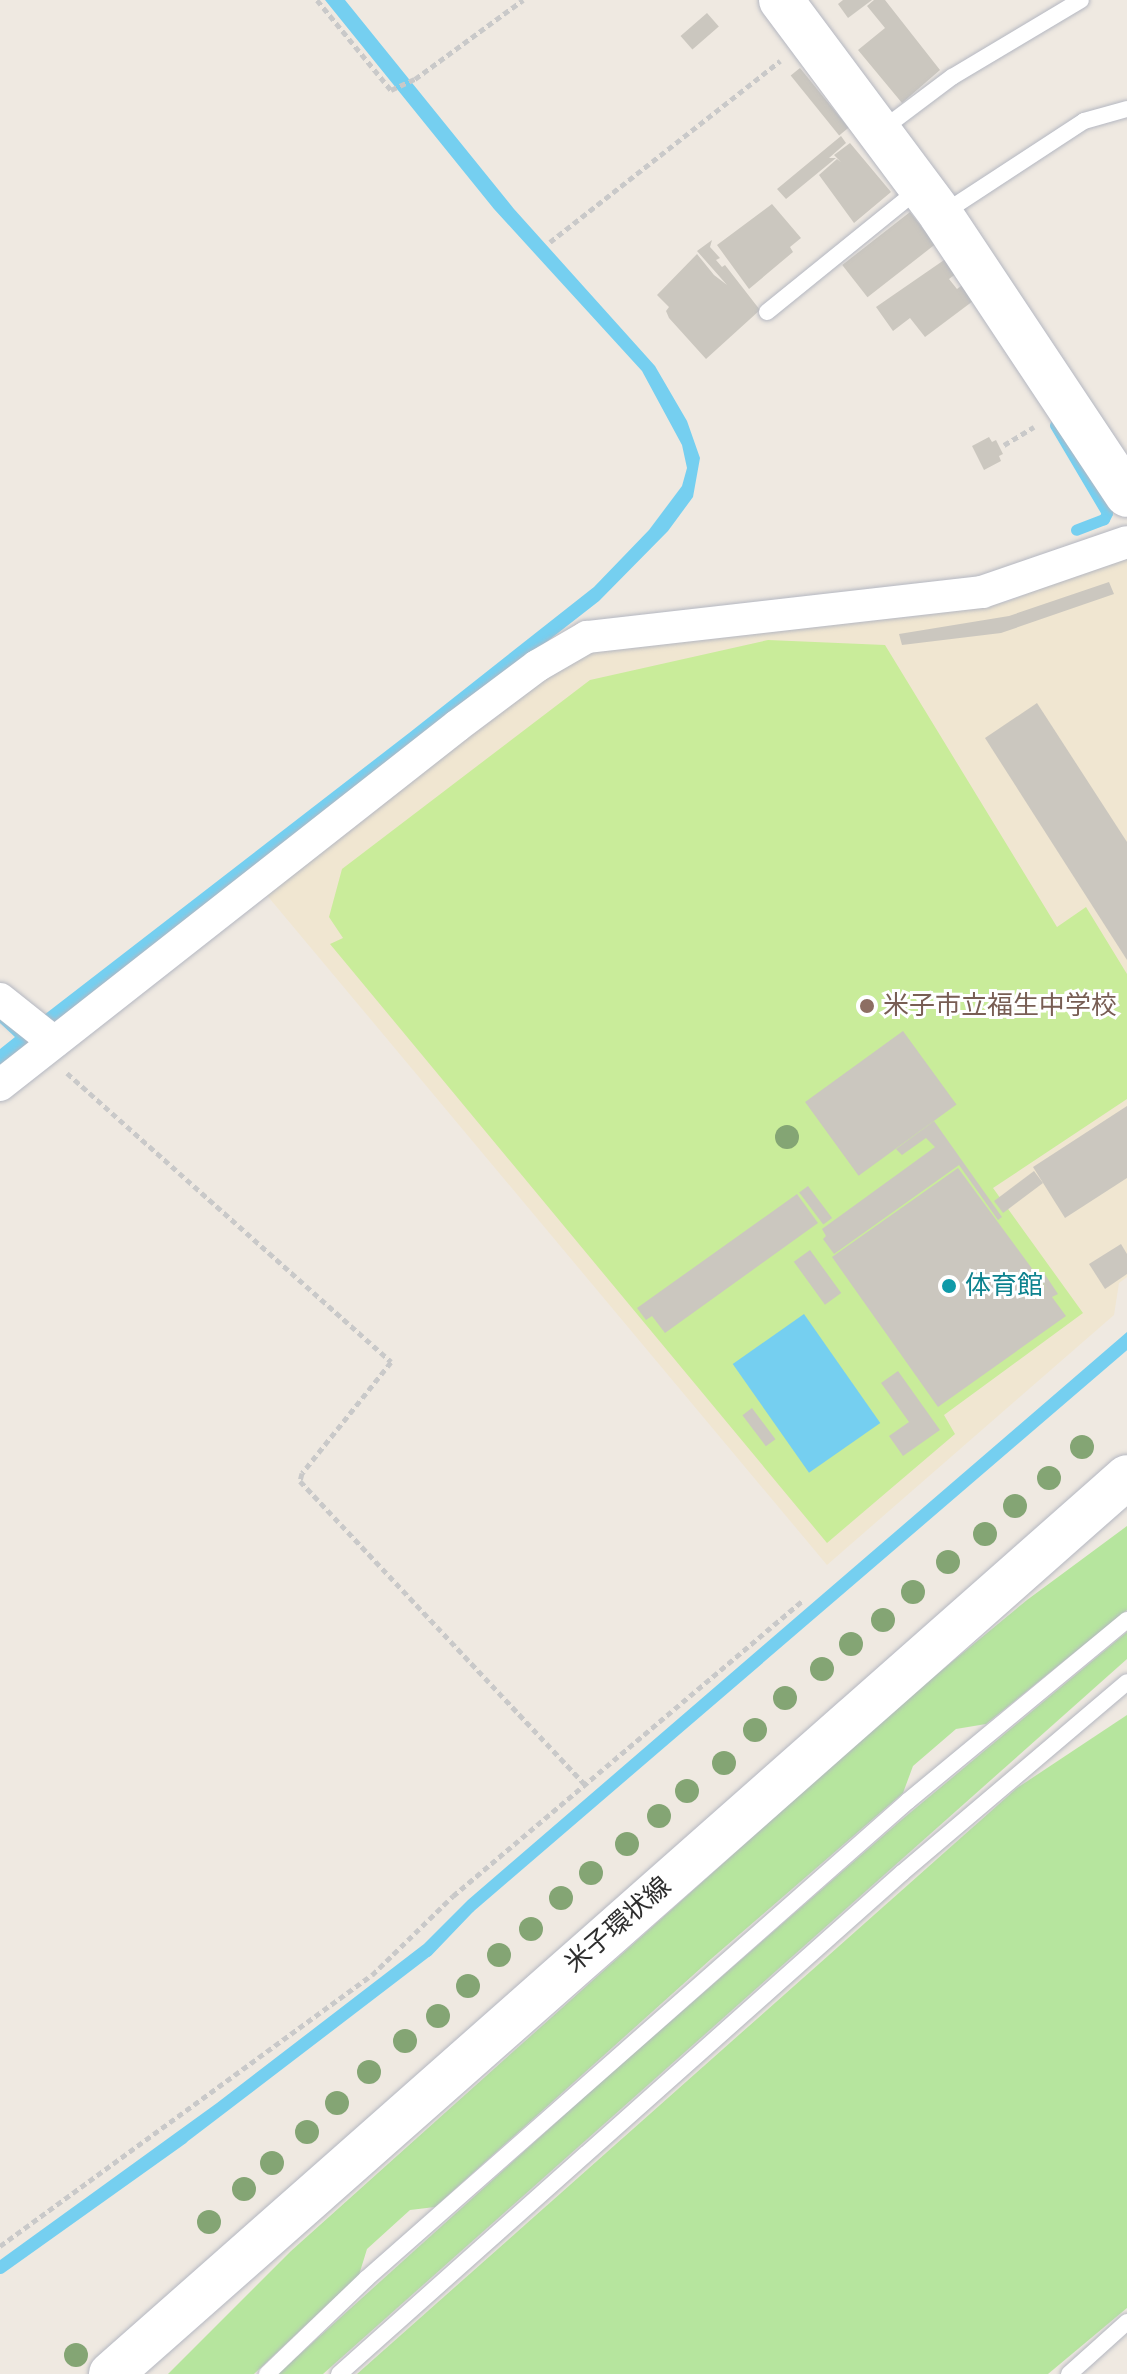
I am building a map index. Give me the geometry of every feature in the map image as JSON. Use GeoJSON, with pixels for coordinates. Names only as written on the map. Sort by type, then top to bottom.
{"type":"FeatureCollection","features":[{"type":"Feature","properties":{"kind":"main road"},"geometry":{"type":"LineString","coordinates":[[781,0],[931,201],[1127,495]]}},
{"type":"Feature","properties":{"kind":"main road","name":"米子環状線"},"geometry":{"type":"LineString","coordinates":[[111,2374],[1127,1477]]}},
{"type":"Feature","properties":{"kind":"street"},"geometry":{"type":"LineString","coordinates":[[0,1085],[457,726],[537,666],[587,637],[982,592],[1127,542]]}},
{"type":"Feature","properties":{"kind":"street"},"geometry":{"type":"LineString","coordinates":[[12,1009],[48,1046]]}},
{"type":"Feature","properties":{"kind":"lane"},"geometry":{"type":"LineString","coordinates":[[879,132],[952,77],[1081,0]]}},
{"type":"Feature","properties":{"kind":"lane"},"geometry":{"type":"LineString","coordinates":[[767,312],[931,201],[1084,121],[1127,109]]}},
{"type":"Feature","properties":{"kind":"lane"},"geometry":{"type":"LineString","coordinates":[[267,2374],[366,2279],[908,1801],[1127,1620]]}},
{"type":"Feature","properties":{"kind":"lane"},"geometry":{"type":"LineString","coordinates":[[339,2374],[902,1873],[1127,1682]]}},
{"type":"Feature","properties":{"kind":"lane"},"geometry":{"type":"LineString","coordinates":[[1069,2374],[1127,2322]]}},
{"type":"Feature","properties":{"kind":"path"},"geometry":{"type":"LineString","coordinates":[[317,0],[391,90],[415,79],[523,0]]}},
{"type":"Feature","properties":{"kind":"path"},"geometry":{"type":"LineString","coordinates":[[550,242],[810,39]]}},
{"type":"Feature","properties":{"kind":"path"},"geometry":{"type":"LineString","coordinates":[[48,1046],[391,1362],[302,1473],[300,1481],[585,1784]]}},
{"type":"Feature","properties":{"kind":"path"},"geometry":{"type":"LineString","coordinates":[[0,2246],[372,1975],[453,1896],[803,1600]]}},
{"type":"Feature","properties":{"kind":"shaded area"},"geometry":{"type":"Polygon","coordinates":[[[1123,555],[1127,559],[1127,1277],[1119,1283],[1114,1315],[827,1565],[265,893],[530,687],[588,651],[762,621],[910,617],[1007,602],[1123,555]]]}},
{"type":"Feature","properties":{"kind":"green space"},"geometry":{"type":"Polygon","coordinates":[[[768,640],[885,645],[1057,927],[1086,907],[1127,974],[1127,1099],[993,1188],[1083,1313],[944,1415],[955,1434],[827,1543],[330,944],[343,938],[329,917],[342,869],[590,680],[768,640]]]}},
{"type":"Feature","properties":{"kind":"green space"},"geometry":{"type":"Polygon","coordinates":[[[1127,1526],[1127,1610],[986,1724],[956,1729],[913,1766],[903,1793],[711,1959],[435,2207],[410,2210],[367,2249],[359,2275],[254,2374],[168,2374],[291,2251],[902,1703],[1027,1600],[1127,1526]]]}},
{"type":"Feature","properties":{"kind":"green space"},"geometry":{"type":"Polygon","coordinates":[[[1127,1632],[1127,1659],[323,2374],[278,2374],[592,2090],[899,1822],[1127,1632]]]}},
{"type":"Feature","properties":{"kind":"green space"},"geometry":{"type":"Polygon","coordinates":[[[1127,1715],[1127,2308],[1048,2374],[357,2374],[1017,1788],[1127,1715]]]}},
{"type":"Feature","properties":{"kind":"water"},"geometry":{"type":"Polygon","coordinates":[[[325,0],[345,0],[514,209],[655,366],[687,421],[700,458],[693,497],[668,531],[599,601],[0,1068],[0,1049],[15,1037],[0,1023],[0,1013],[22,1032],[409,733],[594,587],[649,530],[682,486],[687,468],[682,445],[642,371],[494,209],[325,0]]]}},
{"type":"Feature","properties":{"kind":"water"},"geometry":{"type":"Polygon","coordinates":[[[804,1314],[880,1423],[809,1473],[733,1364],[804,1314]]]}},
{"type":"Feature","properties":{"kind":"water"},"geometry":{"type":"Polygon","coordinates":[[[1127,1332],[1127,1338],[1070,1388],[469,1903],[425,1948],[165,2146],[0,2265],[0,2260],[217,2103],[424,1944],[468,1900],[1127,1332]]]}},
{"type":"Feature","properties":{"kind":"building"},"geometry":{"type":"Polygon","coordinates":[[[843,0],[872,0],[848,18],[838,4],[843,0]]]}},
{"type":"Feature","properties":{"kind":"building"},"geometry":{"type":"Polygon","coordinates":[[[874,0],[885,0],[940,70],[902,103],[858,50],[885,28],[867,6],[874,0]]]}},
{"type":"Feature","properties":{"kind":"building"},"geometry":{"type":"Polygon","coordinates":[[[707,13],[719,27],[692,50],[681,36],[707,13]]]}},
{"type":"Feature","properties":{"kind":"building"},"geometry":{"type":"Polygon","coordinates":[[[800,68],[848,128],[839,135],[791,76],[800,68]]]}},
{"type":"Feature","properties":{"kind":"building"},"geometry":{"type":"Polygon","coordinates":[[[841,136],[846,143],[829,158],[836,158],[786,199],[777,189],[841,136]]]}},
{"type":"Feature","properties":{"kind":"building"},"geometry":{"type":"Polygon","coordinates":[[[850,143],[891,192],[854,223],[819,175],[837,159],[841,162],[834,155],[850,143]]]}},
{"type":"Feature","properties":{"kind":"building"},"geometry":{"type":"Polygon","coordinates":[[[772,204],[801,238],[790,247],[793,252],[749,289],[717,245],[772,204]]]}},
{"type":"Feature","properties":{"kind":"building"},"geometry":{"type":"Polygon","coordinates":[[[910,212],[935,244],[867,297],[842,265],[910,212]]]}},
{"type":"Feature","properties":{"kind":"building"},"geometry":{"type":"Polygon","coordinates":[[[712,240],[710,247],[720,258],[716,260],[722,267],[725,265],[760,310],[706,359],[669,318],[666,311],[669,307],[657,295],[697,254],[727,285],[697,251],[712,240]]]}},
{"type":"Feature","properties":{"kind":"building"},"geometry":{"type":"Polygon","coordinates":[[[947,258],[957,273],[949,279],[957,289],[965,283],[977,298],[925,337],[910,318],[893,331],[876,307],[947,258]]]}},
{"type":"Feature","properties":{"kind":"building"},"geometry":{"type":"Polygon","coordinates":[[[989,437],[992,442],[996,440],[1003,454],[999,456],[1001,461],[984,470],[972,446],[989,437]]]}},
{"type":"Feature","properties":{"kind":"building"},"geometry":{"type":"Polygon","coordinates":[[[1109,582],[1114,594],[1001,633],[902,645],[899,634],[1009,616],[1109,582]]]}},
{"type":"Feature","properties":{"kind":"building"},"geometry":{"type":"Polygon","coordinates":[[[1037,703],[1127,842],[1127,960],[985,738],[1037,703]]]}},
{"type":"Feature","properties":{"kind":"building"},"geometry":{"type":"Polygon","coordinates":[[[903,1031],[956,1105],[859,1176],[805,1102],[903,1031]]]}},
{"type":"Feature","properties":{"kind":"building"},"geometry":{"type":"Polygon","coordinates":[[[1127,1106],[1127,1178],[1065,1218],[1033,1167],[1127,1106]]]}},
{"type":"Feature","properties":{"kind":"building"},"geometry":{"type":"Polygon","coordinates":[[[934,1121],[1002,1217],[998,1220],[959,1165],[834,1254],[823,1239],[826,1236],[822,1229],[935,1147],[926,1138],[902,1155],[896,1149],[934,1121]]]}},
{"type":"Feature","properties":{"kind":"building","name":"体育館"},"geometry":{"type":"Polygon","coordinates":[[[958,1168],[1050,1293],[1039,1277],[1044,1273],[1058,1294],[1052,1297],[1066,1316],[938,1407],[832,1257],[958,1168]]]}},
{"type":"Feature","properties":{"kind":"building"},"geometry":{"type":"Polygon","coordinates":[[[1034,1171],[1043,1183],[1003,1213],[994,1201],[1034,1171]]]}},
{"type":"Feature","properties":{"kind":"building"},"geometry":{"type":"Polygon","coordinates":[[[808,1186],[832,1218],[823,1225],[799,1193],[808,1186]]]}},
{"type":"Feature","properties":{"kind":"building"},"geometry":{"type":"Polygon","coordinates":[[[797,1194],[818,1223],[665,1333],[652,1316],[646,1320],[637,1308],[797,1194]]]}},
{"type":"Feature","properties":{"kind":"building"},"geometry":{"type":"Polygon","coordinates":[[[1121,1244],[1127,1254],[1127,1274],[1105,1289],[1089,1264],[1121,1244]]]}},
{"type":"Feature","properties":{"kind":"building"},"geometry":{"type":"Polygon","coordinates":[[[810,1250],[841,1293],[825,1305],[794,1262],[810,1250]]]}},
{"type":"Feature","properties":{"kind":"building"},"geometry":{"type":"Polygon","coordinates":[[[898,1371],[940,1430],[903,1456],[889,1436],[909,1422],[881,1383],[898,1371]]]}},
{"type":"Feature","properties":{"kind":"building"},"geometry":{"type":"Polygon","coordinates":[[[752,1408],[775,1439],[766,1446],[742,1415],[752,1408]]]}},
{"type":"Feature","properties":{"kind":"waterway"},"geometry":{"type":"LineString","coordinates":[[1055,425],[1107,513],[1104,519],[1076,530]]}},
{"type":"Feature","properties":{"kind":"waterway"},"geometry":{"type":"LineString","coordinates":[[0,2268],[182,2138],[427,1951],[469,1907],[1127,1342]]}},
{"type":"Feature","properties":{"kind":"place","name":"米子市立福生中学校"},"geometry":{"type":"Point","coordinates":[867,1006]}},
{"type":"Feature","properties":{"kind":"place","name":"体育館"},"geometry":{"type":"Point","coordinates":[949,1286]}}]}
